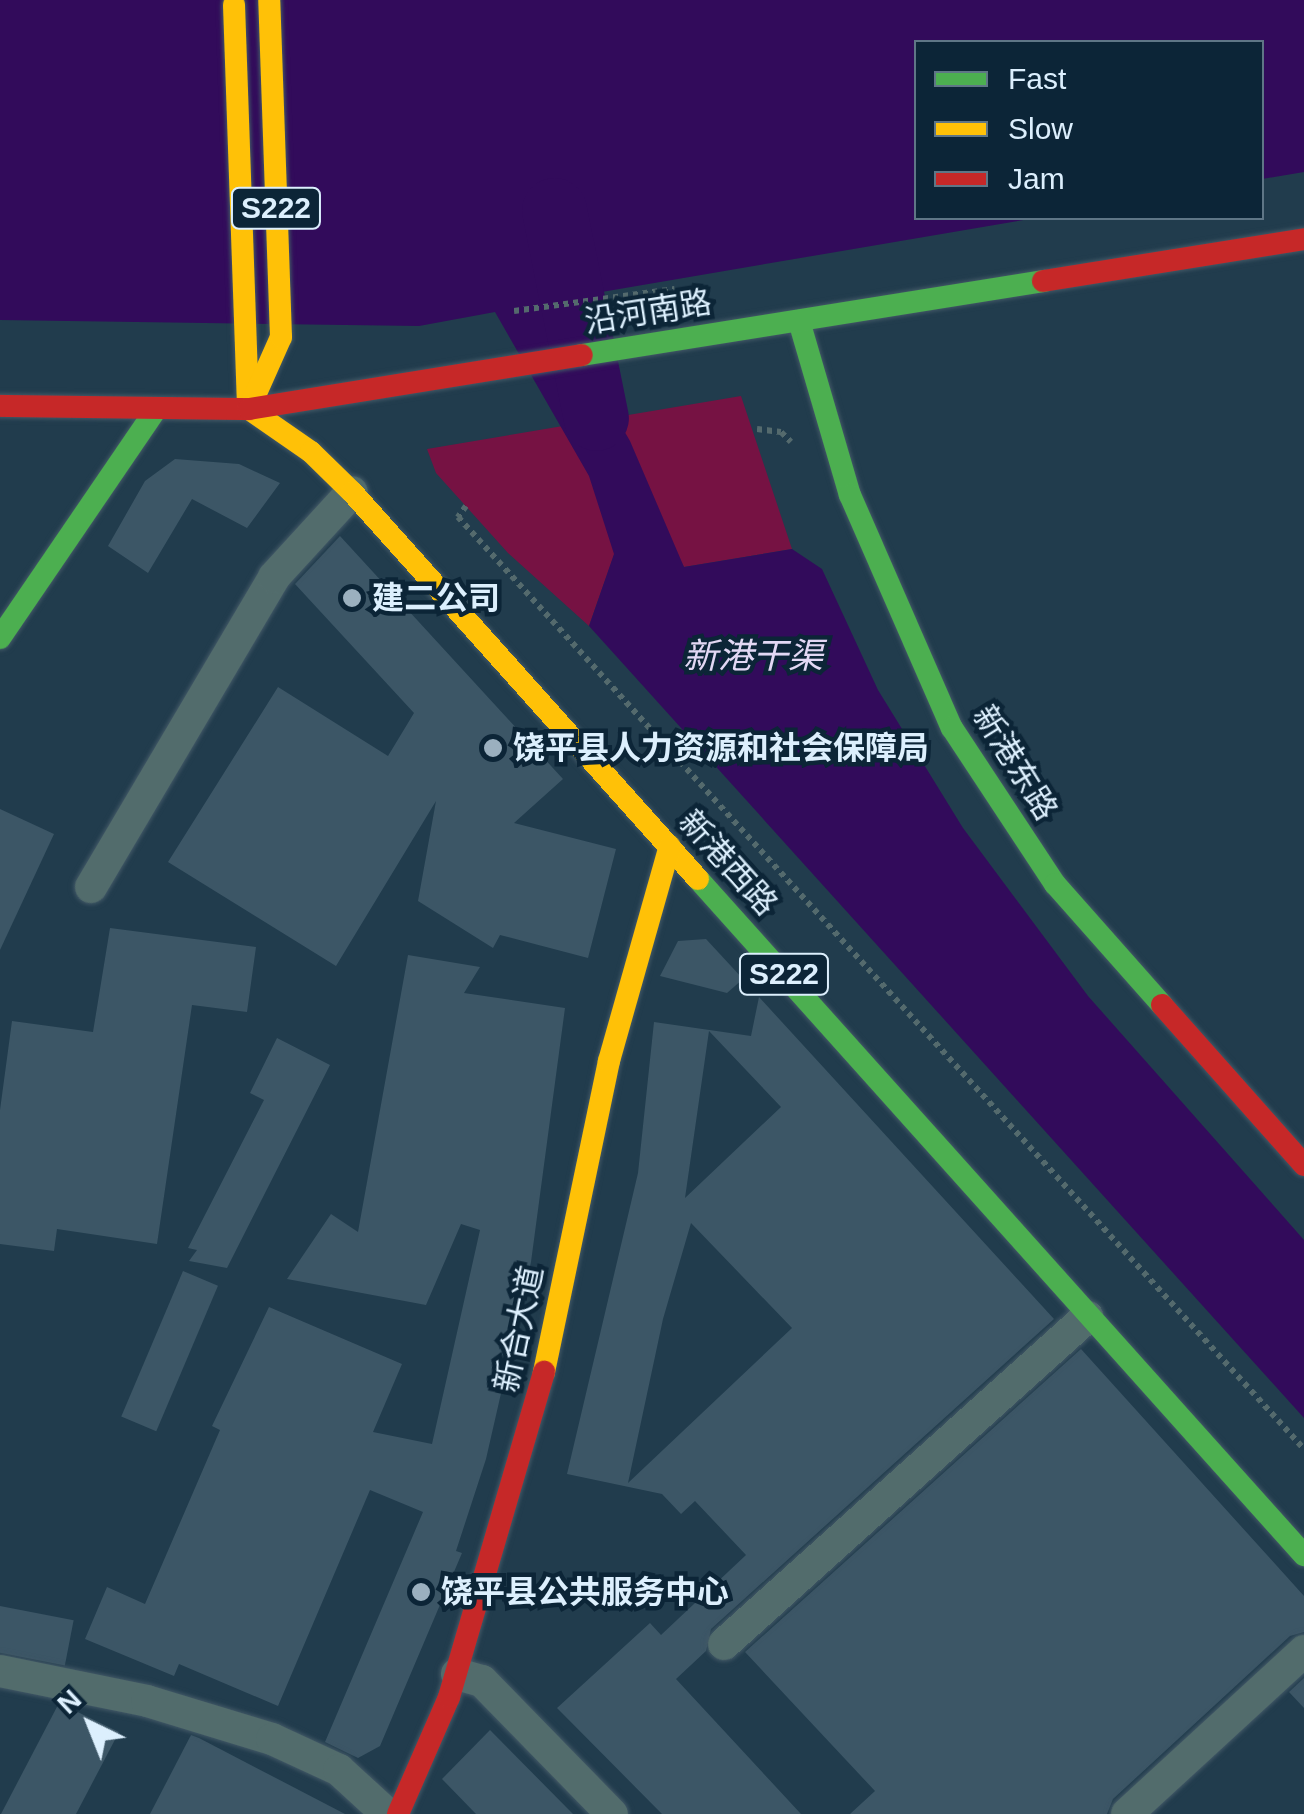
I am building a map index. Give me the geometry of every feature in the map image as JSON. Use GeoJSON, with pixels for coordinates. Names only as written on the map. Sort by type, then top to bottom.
{"type":"FeatureCollection","features":[{"type":"Feature","properties":{"kind":"main road","name":"S222"},"geometry":{"type":"LineString","coordinates":[[234,0],[249,410]]}},
{"type":"Feature","properties":{"kind":"main road","name":"S222"},"geometry":{"type":"LineString","coordinates":[[249,410],[281,337],[268,0]]}},
{"type":"Feature","properties":{"kind":"main road","name":"沿河南路"},"geometry":{"type":"LineString","coordinates":[[0,406],[249,410],[1304,239]]}},
{"type":"Feature","properties":{"kind":"main road","name":"新港东路"},"geometry":{"type":"LineString","coordinates":[[799,321],[850,496],[952,728],[1055,884],[1304,1164]]}},
{"type":"Feature","properties":{"kind":"main road"},"geometry":{"type":"LineString","coordinates":[[0,638],[156,410]]}},
{"type":"Feature","properties":{"kind":"main road","name":"新港西路"},"geometry":{"type":"LineString","coordinates":[[249,410],[311,452],[352,492],[1304,1555]]}},
{"type":"Feature","properties":{"kind":"main road","name":"新合大道"},"geometry":{"type":"LineString","coordinates":[[398,1814],[456,1674],[532,1429],[608,1062],[670,846]]}},
{"type":"Feature","properties":{"kind":"street"},"geometry":{"type":"LineString","coordinates":[[90,887],[274,577],[352,492]]}},
{"type":"Feature","properties":{"kind":"street"},"geometry":{"type":"LineString","coordinates":[[724,1644],[1087,1317]]}},
{"type":"Feature","properties":{"kind":"street"},"geometry":{"type":"LineString","coordinates":[[1128,1814],[1304,1651]]}},
{"type":"Feature","properties":{"kind":"street"},"geometry":{"type":"LineString","coordinates":[[0,1671],[147,1700],[272,1740],[340,1770],[388,1814]]}},
{"type":"Feature","properties":{"kind":"street"},"geometry":{"type":"LineString","coordinates":[[456,1674],[482,1681],[612,1814]]}},
{"type":"Feature","properties":{"kind":"path"},"geometry":{"type":"LineString","coordinates":[[514,311],[675,289]]}},
{"type":"Feature","properties":{"kind":"path"},"geometry":{"type":"LineString","coordinates":[[466,506],[458,516],[1304,1449]]}},
{"type":"Feature","properties":{"kind":"shaded area"},"geometry":{"type":"Polygon","coordinates":[[[741,396],[792,549],[684,567],[665,533],[614,555],[589,626],[508,553],[436,473],[427,449],[741,396]]]}},
{"type":"Feature","properties":{"kind":"water"},"geometry":{"type":"Polygon","coordinates":[[[0,0],[1304,0],[1304,172],[1264,179],[1264,40],[914,40],[914,220],[1023,220],[549,301],[630,441],[684,567],[792,549],[822,569],[878,690],[963,828],[1088,996],[1304,1240],[1304,1418],[589,626],[614,554],[589,476],[495,312],[419,326],[0,320],[0,0]]]}},
{"type":"Feature","properties":{"kind":"building"},"geometry":{"type":"Polygon","coordinates":[[[175,459],[239,464],[280,483],[247,528],[192,499],[148,573],[108,546],[145,481],[175,459]]]}},
{"type":"Feature","properties":{"kind":"building"},"geometry":{"type":"Polygon","coordinates":[[[340,536],[563,779],[514,823],[616,849],[588,958],[500,935],[493,948],[418,901],[436,801],[336,966],[168,862],[278,687],[388,756],[414,713],[295,584],[340,536]]]}},
{"type":"Feature","properties":{"kind":"building"},"geometry":{"type":"Polygon","coordinates":[[[0,809],[54,834],[0,950],[0,809]]]}},
{"type":"Feature","properties":{"kind":"building"},"geometry":{"type":"Polygon","coordinates":[[[110,928],[256,947],[247,1012],[192,1005],[157,1244],[57,1229],[54,1251],[0,1244],[0,1110],[12,1021],[93,1032],[110,928]]]}},
{"type":"Feature","properties":{"kind":"building"},"geometry":{"type":"Polygon","coordinates":[[[706,939],[743,979],[727,993],[660,976],[678,941],[706,939]]]}},
{"type":"Feature","properties":{"kind":"building"},"geometry":{"type":"Polygon","coordinates":[[[408,955],[480,967],[464,993],[565,1008],[531,1262],[486,1459],[456,1551],[462,1553],[380,1746],[358,1758],[325,1742],[423,1512],[370,1490],[278,1706],[179,1664],[174,1676],[85,1639],[107,1587],[145,1604],[220,1430],[212,1426],[269,1307],[402,1364],[373,1432],[432,1444],[480,1230],[461,1224],[426,1305],[287,1279],[331,1214],[358,1232],[408,955]]]}},
{"type":"Feature","properties":{"kind":"building"},"geometry":{"type":"Polygon","coordinates":[[[759,997],[1054,1319],[711,1629],[706,1651],[676,1679],[801,1814],[662,1814],[557,1708],[650,1623],[661,1635],[746,1555],[695,1501],[681,1514],[662,1494],[567,1474],[638,1173],[654,1022],[751,1036],[759,997]],[[709,1031],[685,1198],[781,1107],[709,1031]],[[691,1223],[663,1319],[628,1483],[792,1328],[691,1223]]]}},
{"type":"Feature","properties":{"kind":"building"},"geometry":{"type":"Polygon","coordinates":[[[277,1038],[330,1065],[227,1268],[189,1261],[197,1250],[188,1248],[264,1100],[250,1093],[277,1038]]]}},
{"type":"Feature","properties":{"kind":"building"},"geometry":{"type":"Polygon","coordinates":[[[183,1271],[218,1286],[156,1431],[121,1416],[183,1271]]]}},
{"type":"Feature","properties":{"kind":"building"},"geometry":{"type":"Polygon","coordinates":[[[1081,1349],[1304,1596],[1304,1632],[1290,1636],[1113,1799],[1107,1814],[850,1814],[875,1791],[745,1652],[1081,1349]]]}},
{"type":"Feature","properties":{"kind":"building"},"geometry":{"type":"Polygon","coordinates":[[[0,1606],[74,1620],[65,1665],[0,1653],[0,1606]]]}},
{"type":"Feature","properties":{"kind":"building"},"geometry":{"type":"Polygon","coordinates":[[[1304,1678],[1304,1708],[1289,1692],[1304,1678]]]}},
{"type":"Feature","properties":{"kind":"building"},"geometry":{"type":"Polygon","coordinates":[[[59,1703],[119,1732],[76,1814],[1,1814],[59,1703]]]}},
{"type":"Feature","properties":{"kind":"building"},"geometry":{"type":"Polygon","coordinates":[[[490,1730],[573,1814],[476,1814],[442,1779],[490,1730]]]}},
{"type":"Feature","properties":{"kind":"building"},"geometry":{"type":"Polygon","coordinates":[[[191,1735],[199,1738],[345,1814],[150,1814],[191,1735]]]}},
{"type":"Feature","properties":{"kind":"waterway","name":"新港干渠"},"geometry":{"type":"LineString","coordinates":[[554,210],[596,418]]}},
{"type":"Feature","properties":{"kind":"traffic: fast"},"geometry":{"type":"LineString","coordinates":[[582,355],[1043,281]]}},
{"type":"Feature","properties":{"kind":"traffic: fast"},"geometry":{"type":"LineString","coordinates":[[799,321],[850,495],[952,728],[1055,884],[1162,1005]]}},
{"type":"Feature","properties":{"kind":"traffic: fast"},"geometry":{"type":"LineString","coordinates":[[0,638],[156,409]]}},
{"type":"Feature","properties":{"kind":"traffic: fast"},"geometry":{"type":"LineString","coordinates":[[698,879],[1304,1555]]}},
{"type":"Feature","properties":{"kind":"traffic: slow"},"geometry":{"type":"LineString","coordinates":[[249,409],[281,337],[269,0]]}},
{"type":"Feature","properties":{"kind":"traffic: slow"},"geometry":{"type":"LineString","coordinates":[[234,5],[248,400]]}},
{"type":"Feature","properties":{"kind":"traffic: slow"},"geometry":{"type":"LineString","coordinates":[[249,409],[311,452],[352,492],[698,879]]}},
{"type":"Feature","properties":{"kind":"traffic: slow"},"geometry":{"type":"LineString","coordinates":[[544,1372],[609,1061],[670,846]]}},
{"type":"Feature","properties":{"kind":"traffic: jam"},"geometry":{"type":"LineString","coordinates":[[1043,281],[1304,239]]}},
{"type":"Feature","properties":{"kind":"traffic: jam"},"geometry":{"type":"LineString","coordinates":[[0,406],[249,409],[582,355]]}},
{"type":"Feature","properties":{"kind":"traffic: jam"},"geometry":{"type":"LineString","coordinates":[[1162,1005],[1304,1165]]}},
{"type":"Feature","properties":{"kind":"traffic: jam"},"geometry":{"type":"LineString","coordinates":[[398,1814],[449,1697],[544,1372]]}},
{"type":"Feature","properties":{"kind":"place","name":"建二公司"},"geometry":{"type":"Point","coordinates":[352,598]}},
{"type":"Feature","properties":{"kind":"place","name":"饶平县人力资源和社会保障局"},"geometry":{"type":"Point","coordinates":[493,748]}},
{"type":"Feature","properties":{"kind":"place","name":"饶平县公共服务中心"},"geometry":{"type":"Point","coordinates":[421,1592]}}]}
